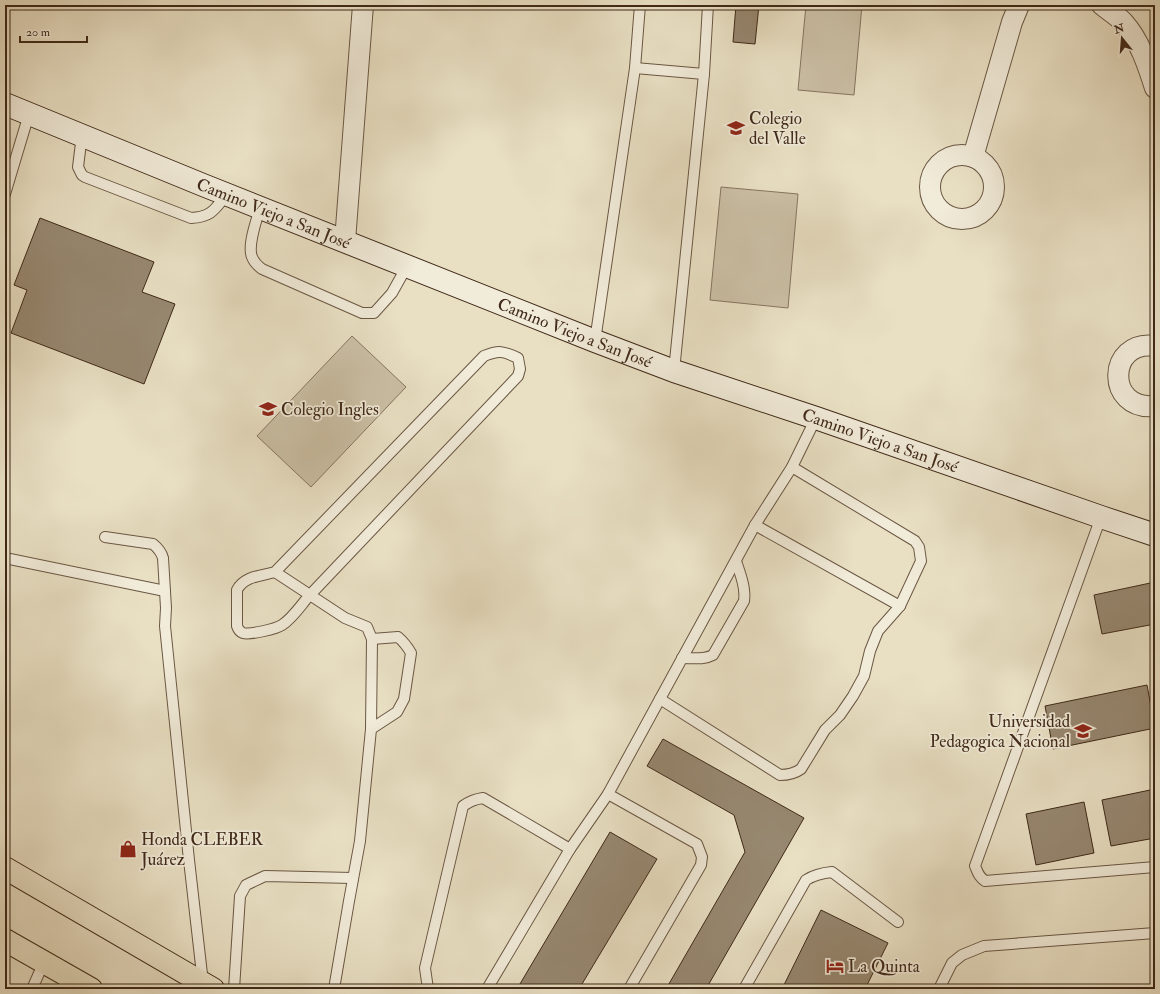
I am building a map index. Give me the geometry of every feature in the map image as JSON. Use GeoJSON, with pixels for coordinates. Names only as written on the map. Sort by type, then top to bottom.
{"type":"FeatureCollection","features":[{"type":"Feature","properties":{"kind":"main road"},"geometry":{"type":"LineString","coordinates":[[5,868],[208,986]]}},
{"type":"Feature","properties":{"kind":"main road"},"geometry":{"type":"LineString","coordinates":[[10,948],[44,962],[91,989]]}},
{"type":"Feature","properties":{"kind":"street"},"geometry":{"type":"LineString","coordinates":[[345,241],[363,5]]}},
{"type":"Feature","properties":{"kind":"street"},"geometry":{"type":"LineString","coordinates":[[973,157],[1012,22],[1019,5]]}},
{"type":"Feature","properties":{"kind":"street"},"geometry":{"type":"LineString","coordinates":[[1102,5],[1123,22],[1136,38],[1148,66],[1155,88]]}},
{"type":"Feature","properties":{"kind":"street","name":"Camino Viejo a San José"},"geometry":{"type":"LineString","coordinates":[[5,104],[407,266],[674,371],[816,418],[1155,535]]}},
{"type":"Feature","properties":{"kind":"street"},"geometry":{"type":"LineString","coordinates":[[1155,346],[1148,345],[1138,347],[1128,352],[1118,370],[1118,381],[1122,391],[1128,399],[1137,404],[1155,406]]}},
{"type":"Feature","properties":{"kind":"lane"},"geometry":{"type":"LineString","coordinates":[[595,341],[635,68],[640,5]]}},
{"type":"Feature","properties":{"kind":"lane"},"geometry":{"type":"LineString","coordinates":[[674,371],[704,74],[708,5]]}},
{"type":"Feature","properties":{"kind":"lane"},"geometry":{"type":"LineString","coordinates":[[635,68],[704,74]]}},
{"type":"Feature","properties":{"kind":"lane"},"geometry":{"type":"LineString","coordinates":[[5,194],[29,114]]}},
{"type":"Feature","properties":{"kind":"lane"},"geometry":{"type":"LineString","coordinates":[[82,135],[78,167],[82,175],[85,177],[191,218],[199,217],[212,212],[227,194]]}},
{"type":"Feature","properties":{"kind":"lane"},"geometry":{"type":"LineString","coordinates":[[260,207],[251,245],[252,256],[257,264],[262,269],[362,313],[374,313],[392,293],[407,266]]}},
{"type":"Feature","properties":{"kind":"lane"},"geometry":{"type":"LineString","coordinates":[[500,351],[506,352],[518,358],[520,369],[518,376],[282,626],[247,634],[243,633],[237,626],[237,590],[239,586],[247,580],[275,572],[484,356],[500,351]]}},
{"type":"Feature","properties":{"kind":"lane"},"geometry":{"type":"LineString","coordinates":[[487,989],[570,849],[608,794],[755,525],[792,467],[816,418]]}},
{"type":"Feature","properties":{"kind":"lane"},"geometry":{"type":"LineString","coordinates":[[660,699],[780,775],[788,775],[801,769],[825,730],[840,715],[854,696],[864,676],[870,651],[878,631],[900,606],[921,561],[919,547],[915,541],[792,467]]}},
{"type":"Feature","properties":{"kind":"lane"},"geometry":{"type":"LineString","coordinates":[[1101,517],[975,866],[978,874],[985,881],[1155,867]]}},
{"type":"Feature","properties":{"kind":"lane"},"geometry":{"type":"LineString","coordinates":[[755,525],[900,606]]}},
{"type":"Feature","properties":{"kind":"lane"},"geometry":{"type":"LineString","coordinates":[[106,537],[153,544],[161,552],[163,558],[166,608],[165,626],[189,860],[208,986]]}},
{"type":"Feature","properties":{"kind":"lane"},"geometry":{"type":"LineString","coordinates":[[5,558],[165,591]]}},
{"type":"Feature","properties":{"kind":"lane"},"geometry":{"type":"LineString","coordinates":[[682,658],[702,659],[710,657],[744,601],[744,589],[736,561]]}},
{"type":"Feature","properties":{"kind":"lane"},"geometry":{"type":"LineString","coordinates":[[275,572],[309,596],[345,618],[367,627],[372,639],[372,729],[360,841],[334,989]]}},
{"type":"Feature","properties":{"kind":"lane"},"geometry":{"type":"LineString","coordinates":[[372,639],[398,637],[408,646],[411,653],[404,699],[401,706],[397,712],[372,729]]}},
{"type":"Feature","properties":{"kind":"lane"},"geometry":{"type":"LineString","coordinates":[[608,794],[698,844],[702,857],[701,865],[629,989]]}},
{"type":"Feature","properties":{"kind":"lane"},"geometry":{"type":"LineString","coordinates":[[428,989],[425,968],[464,806],[468,802],[483,798],[570,849]]}},
{"type":"Feature","properties":{"kind":"lane"},"geometry":{"type":"LineString","coordinates":[[744,989],[806,880],[814,875],[832,872],[898,922]]}},
{"type":"Feature","properties":{"kind":"lane"},"geometry":{"type":"LineString","coordinates":[[234,989],[240,896],[246,885],[265,876],[353,878]]}},
{"type":"Feature","properties":{"kind":"lane"},"geometry":{"type":"LineString","coordinates":[[940,989],[952,963],[962,955],[984,946],[1155,933]]}},
{"type":"Feature","properties":{"kind":"lane"},"geometry":{"type":"LineString","coordinates":[[32,989],[44,962]]}},
{"type":"Feature","properties":{"kind":"shaded area"},"geometry":{"type":"Polygon","coordinates":[[[806,5],[862,5],[854,95],[798,90],[806,5]]]}},
{"type":"Feature","properties":{"kind":"shaded area"},"geometry":{"type":"Polygon","coordinates":[[[721,187],[798,194],[788,308],[710,300],[721,187]]]}},
{"type":"Feature","properties":{"kind":"shaded area"},"geometry":{"type":"Polygon","coordinates":[[[352,336],[406,387],[311,487],[257,436],[352,336]]]}},
{"type":"Feature","properties":{"kind":"building"},"geometry":{"type":"Polygon","coordinates":[[[736,5],[759,5],[755,44],[733,42],[736,5]]]}},
{"type":"Feature","properties":{"kind":"building"},"geometry":{"type":"Polygon","coordinates":[[[40,218],[154,262],[142,292],[175,304],[144,384],[11,333],[27,290],[14,285],[40,218]]]}},
{"type":"Feature","properties":{"kind":"building"},"geometry":{"type":"Polygon","coordinates":[[[1155,582],[1155,624],[1102,634],[1094,595],[1155,582]]]}},
{"type":"Feature","properties":{"kind":"building"},"geometry":{"type":"Polygon","coordinates":[[[1147,685],[1155,728],[1053,749],[1045,706],[1147,685]]]}},
{"type":"Feature","properties":{"kind":"building"},"geometry":{"type":"Polygon","coordinates":[[[663,739],[804,818],[706,989],[666,989],[745,852],[734,815],[647,766],[663,739]]]}},
{"type":"Feature","properties":{"kind":"building"},"geometry":{"type":"Polygon","coordinates":[[[1155,789],[1155,838],[1111,846],[1102,800],[1155,789]]]}},
{"type":"Feature","properties":{"kind":"building"},"geometry":{"type":"Polygon","coordinates":[[[1084,802],[1094,853],[1036,865],[1026,814],[1084,802]]]}},
{"type":"Feature","properties":{"kind":"building"},"geometry":{"type":"Polygon","coordinates":[[[610,832],[657,859],[579,989],[517,989],[610,832]]]}},
{"type":"Feature","properties":{"kind":"building","name":"La Quinta"},"geometry":{"type":"Polygon","coordinates":[[[821,910],[888,943],[865,989],[782,989],[821,910]]]}},
{"type":"Feature","properties":{"kind":"place","name":"Colegio del Valle"},"geometry":{"type":"Point","coordinates":[736,128]}},
{"type":"Feature","properties":{"kind":"place","name":"Colegio Ingles"},"geometry":{"type":"Point","coordinates":[268,409]}},
{"type":"Feature","properties":{"kind":"place","name":"Universidad Pedagogica Nacional"},"geometry":{"type":"Point","coordinates":[1083,731]}},
{"type":"Feature","properties":{"kind":"place","name":"Honda CLEBER Juárez"},"geometry":{"type":"Point","coordinates":[128,849]}},
{"type":"Feature","properties":{"kind":"place","name":"La Quinta"},"geometry":{"type":"Point","coordinates":[835,966]}}]}
